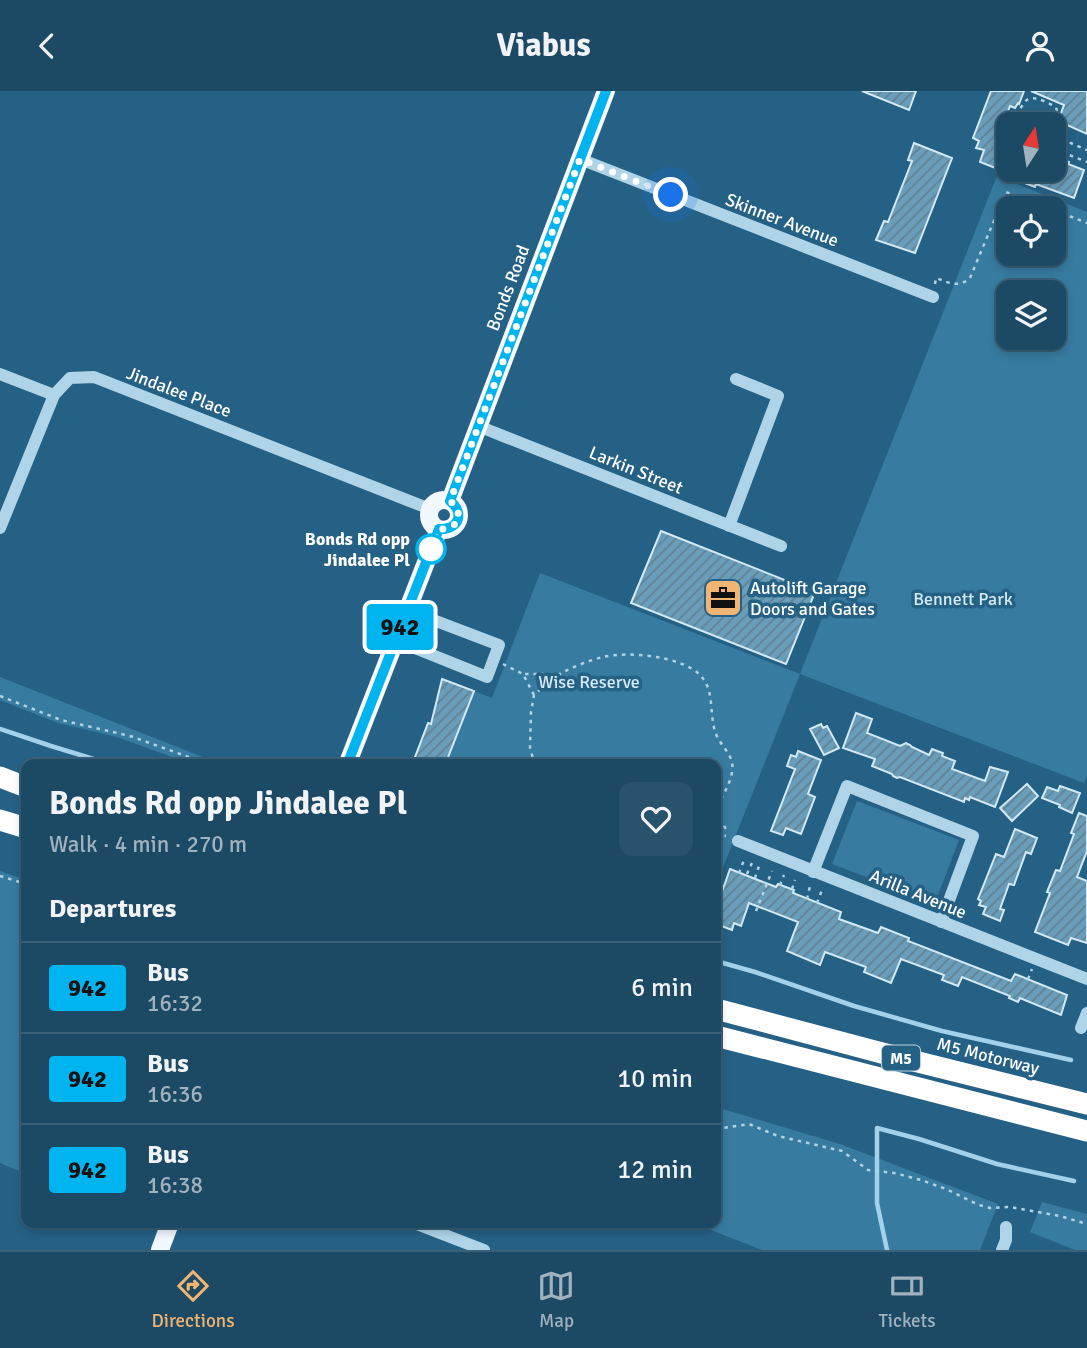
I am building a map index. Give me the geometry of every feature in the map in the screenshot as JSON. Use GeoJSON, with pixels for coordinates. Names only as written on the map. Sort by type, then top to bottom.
{"type":"FeatureCollection","features":[{"type":"Feature","properties":{"kind":"highway"},"geometry":{"type":"LineString","coordinates":[[0,777],[21,785]]}},
{"type":"Feature","properties":{"kind":"highway"},"geometry":{"type":"LineString","coordinates":[[0,793],[21,799]]}},
{"type":"Feature","properties":{"kind":"highway"},"geometry":{"type":"LineString","coordinates":[[0,820],[21,826]]}},
{"type":"Feature","properties":{"kind":"highway","name":"M5 Motorway"},"geometry":{"type":"LineString","coordinates":[[721,1010],[1087,1104]]}},
{"type":"Feature","properties":{"kind":"highway","name":"M5"},"geometry":{"type":"LineString","coordinates":[[721,1037],[1087,1131]]}},
{"type":"Feature","properties":{"kind":"main road","name":"Bonds Road"},"geometry":{"type":"LineString","coordinates":[[450,501],[606,91]]}},
{"type":"Feature","properties":{"kind":"main road"},"geometry":{"type":"LineString","coordinates":[[450,501],[457,508],[457,522],[449,529],[439,529],[431,523],[430,509],[436,502],[450,501]]}},
{"type":"Feature","properties":{"kind":"main road"},"geometry":{"type":"LineString","coordinates":[[349,759],[439,529]]}},
{"type":"Feature","properties":{"kind":"main road"},"geometry":{"type":"LineString","coordinates":[[160,1250],[168,1228]]}},
{"type":"Feature","properties":{"kind":"street","name":"Skinner Avenue"},"geometry":{"type":"LineString","coordinates":[[580,159],[933,297]]}},
{"type":"Feature","properties":{"kind":"street"},"geometry":{"type":"LineString","coordinates":[[0,375],[54,395],[0,528]]}},
{"type":"Feature","properties":{"kind":"street","name":"Jindalee Place"},"geometry":{"type":"LineString","coordinates":[[54,395],[70,378],[94,377],[430,509]]}},
{"type":"Feature","properties":{"kind":"street"},"geometry":{"type":"LineString","coordinates":[[729,526],[778,396],[736,379]]}},
{"type":"Feature","properties":{"kind":"street","name":"Larkin Street"},"geometry":{"type":"LineString","coordinates":[[478,426],[781,546]]}},
{"type":"Feature","properties":{"kind":"street"},"geometry":{"type":"LineString","coordinates":[[396,640],[487,677],[494,659],[499,645],[407,610]]}},
{"type":"Feature","properties":{"kind":"street"},"geometry":{"type":"LineString","coordinates":[[813,872],[847,786],[973,836],[941,922]]}},
{"type":"Feature","properties":{"kind":"street","name":"Arilla Avenue"},"geometry":{"type":"LineString","coordinates":[[734,839],[1087,979]]}},
{"type":"Feature","properties":{"kind":"street"},"geometry":{"type":"LineString","coordinates":[[1081,1028],[1087,1013]]}},
{"type":"Feature","properties":{"kind":"street"},"geometry":{"type":"LineString","coordinates":[[1002,1250],[1006,1240],[1006,1227]]}},
{"type":"Feature","properties":{"kind":"street"},"geometry":{"type":"LineString","coordinates":[[427,1228],[484,1250]]}},
{"type":"Feature","properties":{"kind":"path"},"geometry":{"type":"LineString","coordinates":[[1019,112],[1023,103],[1030,97],[1056,107],[1057,112]]}},
{"type":"Feature","properties":{"kind":"path"},"geometry":{"type":"LineString","coordinates":[[1066,141],[1087,150]]}},
{"type":"Feature","properties":{"kind":"path"},"geometry":{"type":"LineString","coordinates":[[1066,154],[1087,162]]}},
{"type":"Feature","properties":{"kind":"path"},"geometry":{"type":"LineString","coordinates":[[1066,215],[1087,223]]}},
{"type":"Feature","properties":{"kind":"path"},"geometry":{"type":"LineString","coordinates":[[933,297],[936,278],[954,285],[964,283],[970,278],[996,216]]}},
{"type":"Feature","properties":{"kind":"path"},"geometry":{"type":"LineString","coordinates":[[534,695],[560,674],[604,656],[659,657],[684,665],[701,676],[709,691],[714,729],[732,760],[731,774],[721,798]]}},
{"type":"Feature","properties":{"kind":"path"},"geometry":{"type":"LineString","coordinates":[[494,659],[523,674],[560,674]]}},
{"type":"Feature","properties":{"kind":"path"},"geometry":{"type":"LineString","coordinates":[[523,674],[534,695],[531,712],[532,759]]}},
{"type":"Feature","properties":{"kind":"path"},"geometry":{"type":"LineString","coordinates":[[0,696],[61,720],[130,736],[194,759]]}},
{"type":"Feature","properties":{"kind":"path"},"geometry":{"type":"LineString","coordinates":[[721,818],[734,839]]}},
{"type":"Feature","properties":{"kind":"path"},"geometry":{"type":"LineString","coordinates":[[739,873],[744,860]]}},
{"type":"Feature","properties":{"kind":"path"},"geometry":{"type":"LineString","coordinates":[[747,874],[752,863]]}},
{"type":"Feature","properties":{"kind":"path"},"geometry":{"type":"LineString","coordinates":[[755,878],[759,866]]}},
{"type":"Feature","properties":{"kind":"path"},"geometry":{"type":"LineString","coordinates":[[756,911],[772,871]]}},
{"type":"Feature","properties":{"kind":"path"},"geometry":{"type":"LineString","coordinates":[[0,876],[21,882]]}},
{"type":"Feature","properties":{"kind":"path"},"geometry":{"type":"LineString","coordinates":[[780,885],[784,876]]}},
{"type":"Feature","properties":{"kind":"path"},"geometry":{"type":"LineString","coordinates":[[792,889],[795,880]]}},
{"type":"Feature","properties":{"kind":"path"},"geometry":{"type":"LineString","coordinates":[[807,899],[810,885]]}},
{"type":"Feature","properties":{"kind":"path"},"geometry":{"type":"LineString","coordinates":[[817,903],[822,890]]}},
{"type":"Feature","properties":{"kind":"path"},"geometry":{"type":"LineString","coordinates":[[721,1128],[750,1124],[778,1136],[842,1151],[868,1170],[894,1173],[934,1185],[979,1205],[1059,1216],[1087,1224]]}},
{"type":"Feature","properties":{"kind":"green space","name":"Bennett Park"},"geometry":{"type":"Polygon","coordinates":[[[996,179],[996,182],[1012,182],[1047,196],[996,196],[996,266],[1066,266],[1066,204],[1087,212],[1087,776],[1084,783],[800,674],[996,179]]]}},
{"type":"Feature","properties":{"kind":"green space","name":"Wise Reserve"},"geometry":{"type":"Polygon","coordinates":[[[540,573],[800,674],[721,872],[721,759],[447,759],[474,691],[492,698],[540,573]]]}},
{"type":"Feature","properties":{"kind":"green space"},"geometry":{"type":"Polygon","coordinates":[[[0,677],[208,759],[178,759],[117,737],[58,723],[0,700],[0,677]]]}},
{"type":"Feature","properties":{"kind":"green space"},"geometry":{"type":"Polygon","coordinates":[[[857,801],[959,840],[935,903],[832,864],[857,801]]]}},
{"type":"Feature","properties":{"kind":"green space"},"geometry":{"type":"Polygon","coordinates":[[[0,871],[21,878],[21,1172],[0,1163],[0,871]]]}},
{"type":"Feature","properties":{"kind":"green space"},"geometry":{"type":"Polygon","coordinates":[[[721,1108],[840,1144],[998,1204],[980,1250],[762,1250],[706,1228],[721,1228],[721,1108]]]}},
{"type":"Feature","properties":{"kind":"green space"},"geometry":{"type":"Polygon","coordinates":[[[1042,1202],[1087,1214],[1087,1250],[1075,1250],[1030,1232],[1042,1202]]]}},
{"type":"Feature","properties":{"kind":"building"},"geometry":{"type":"Polygon","coordinates":[[[862,91],[916,91],[909,110],[862,91]]]}},
{"type":"Feature","properties":{"kind":"building"},"geometry":{"type":"Polygon","coordinates":[[[991,91],[1024,91],[1015,108],[1010,106],[1008,112],[996,112],[996,168],[980,162],[984,150],[976,148],[979,141],[973,138],[991,91]]]}},
{"type":"Feature","properties":{"kind":"building"},"geometry":{"type":"Polygon","coordinates":[[[1031,91],[1087,91],[1087,134],[1066,125],[1066,112],[1061,112],[1064,105],[1031,91]]]}},
{"type":"Feature","properties":{"kind":"building"},"geometry":{"type":"Polygon","coordinates":[[[914,143],[952,158],[915,253],[876,240],[884,221],[888,222],[912,161],[908,160],[914,143]]]}},
{"type":"Feature","properties":{"kind":"building"},"geometry":{"type":"Polygon","coordinates":[[[1066,161],[1084,170],[1074,198],[1036,184],[1035,187],[1022,182],[1066,182],[1066,161]]]}},
{"type":"Feature","properties":{"kind":"building","name":"Autolift Garage Doors and Gates"},"geometry":{"type":"Polygon","coordinates":[[[661,531],[815,592],[786,664],[631,603],[661,531]]]}},
{"type":"Feature","properties":{"kind":"building"},"geometry":{"type":"Polygon","coordinates":[[[442,679],[474,691],[447,759],[414,759],[428,723],[431,724],[442,679]]]}},
{"type":"Feature","properties":{"kind":"building"},"geometry":{"type":"Polygon","coordinates":[[[856,713],[872,719],[867,733],[900,746],[906,743],[929,755],[932,749],[943,753],[942,756],[955,761],[952,769],[985,781],[990,767],[1008,772],[995,807],[970,797],[969,800],[965,798],[964,802],[897,778],[872,766],[875,759],[843,748],[856,713]]]}},
{"type":"Feature","properties":{"kind":"building"},"geometry":{"type":"Polygon","coordinates":[[[821,724],[823,728],[827,726],[839,748],[824,755],[810,729],[821,724]]]}},
{"type":"Feature","properties":{"kind":"building"},"geometry":{"type":"Polygon","coordinates":[[[798,751],[821,760],[808,794],[815,797],[801,834],[786,828],[783,835],[771,831],[795,769],[787,766],[791,755],[796,757],[798,751]]]}},
{"type":"Feature","properties":{"kind":"building"},"geometry":{"type":"Polygon","coordinates":[[[1027,784],[1038,796],[1012,821],[1000,808],[1027,784]]]}},
{"type":"Feature","properties":{"kind":"building"},"geometry":{"type":"Polygon","coordinates":[[[1060,786],[1080,793],[1072,813],[1042,798],[1047,787],[1058,791],[1060,786]]]}},
{"type":"Feature","properties":{"kind":"building"},"geometry":{"type":"Polygon","coordinates":[[[1079,813],[1087,816],[1087,851],[1077,877],[1087,881],[1087,943],[1071,938],[1068,945],[1035,932],[1050,893],[1047,892],[1056,870],[1060,871],[1079,813]]]}},
{"type":"Feature","properties":{"kind":"building"},"geometry":{"type":"Polygon","coordinates":[[[1015,829],[1037,838],[1031,854],[1026,852],[1014,885],[1009,884],[1000,909],[1004,910],[1000,921],[983,914],[986,907],[979,905],[981,901],[978,899],[996,854],[1004,857],[1015,829]]]}},
{"type":"Feature","properties":{"kind":"building"},"geometry":{"type":"Polygon","coordinates":[[[730,869],[776,887],[778,884],[794,890],[793,893],[841,912],[839,919],[878,933],[881,927],[909,938],[908,941],[1011,981],[1015,974],[1067,995],[1061,1015],[1020,998],[1018,1002],[1009,998],[1010,996],[962,977],[958,986],[942,980],[944,975],[901,959],[891,983],[864,972],[866,967],[825,952],[820,965],[787,951],[798,922],[749,903],[741,926],[734,923],[732,930],[721,926],[721,895],[730,869]]]}},
{"type":"Feature","properties":{"kind":"waterway"},"geometry":{"type":"LineString","coordinates":[[0,729],[93,759]]}},
{"type":"Feature","properties":{"kind":"waterway"},"geometry":{"type":"LineString","coordinates":[[721,962],[854,1006],[942,1031],[1071,1060]]}},
{"type":"Feature","properties":{"kind":"waterway"},"geometry":{"type":"LineString","coordinates":[[887,1250],[877,1203],[877,1128],[997,1164],[1074,1181]]}},
{"type":"Feature","properties":{"kind":"bus line","name":"942"},"geometry":{"type":"LineString","coordinates":[[349,759],[439,529],[449,529],[457,522],[457,508],[450,501],[606,91]]}},
{"type":"Feature","properties":{"kind":"place","name":"Bonds Rd opp Jindalee Pl"},"geometry":{"type":"Point","coordinates":[431,549]}},
{"type":"Feature","properties":{"kind":"place","name":"Autolift Garage Doors and Gates"},"geometry":{"type":"Point","coordinates":[723,598]}},
{"type":"Feature","properties":{"kind":"route"},"geometry":{"type":"LineString","coordinates":[[431,549],[439,529],[449,529],[457,522],[457,508],[450,501],[580,159],[671,195]]}}]}
